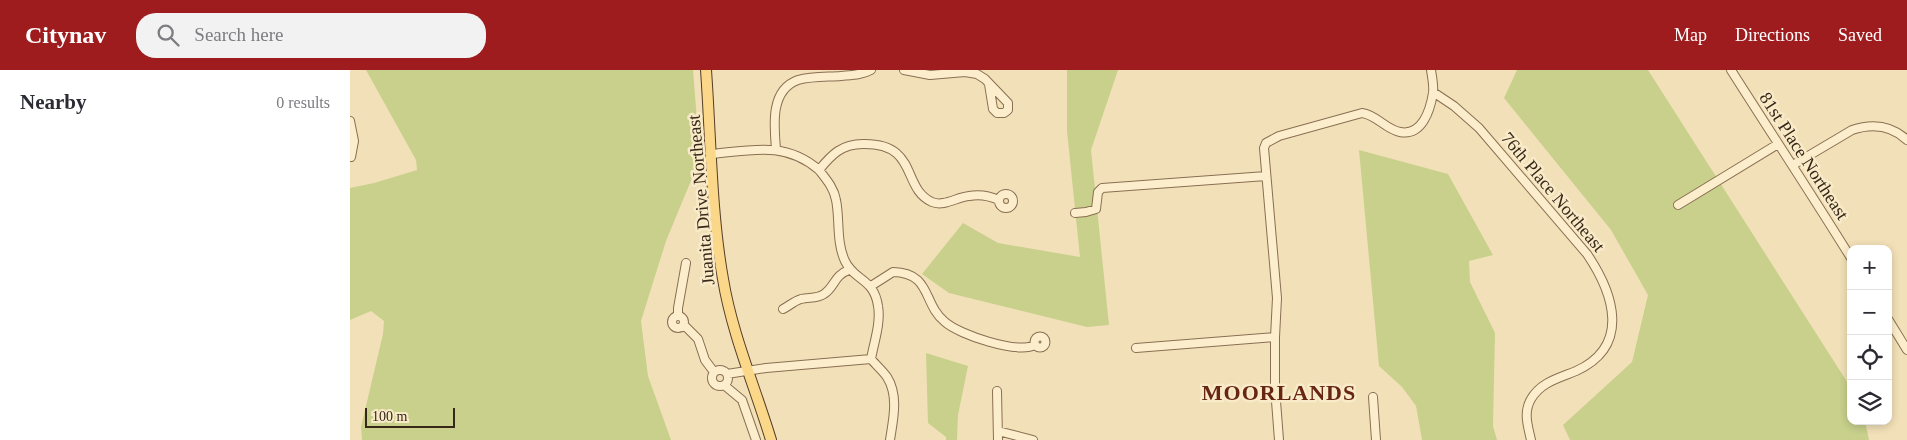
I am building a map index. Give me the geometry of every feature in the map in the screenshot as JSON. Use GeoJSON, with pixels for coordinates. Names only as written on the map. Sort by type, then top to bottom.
{"type":"FeatureCollection","features":[{"type":"Feature","properties":{"kind":"main road","name":"Juanita Drive Northeast"},"geometry":{"type":"LineString","coordinates":[[706,70],[717,233],[723,280],[748,370],[771,440]]}},
{"type":"Feature","properties":{"kind":"street"},"geometry":{"type":"LineString","coordinates":[[776,149],[774,113],[782,94],[789,85],[799,80],[858,75],[871,70]]}},
{"type":"Feature","properties":{"kind":"street"},"geometry":{"type":"LineString","coordinates":[[904,70],[930,75],[971,72],[986,79],[989,84]]}},
{"type":"Feature","properties":{"kind":"street"},"geometry":{"type":"LineString","coordinates":[[1279,440],[1274,337],[1277,298],[1264,148],[1266,143],[1271,139],[1294,131],[1362,113],[1371,115],[1386,126],[1399,132],[1410,132],[1419,128],[1424,122],[1433,92],[1432,70]]}},
{"type":"Feature","properties":{"kind":"street","name":"81st Place Northeast"},"geometry":{"type":"LineString","coordinates":[[1731,70],[1778,144],[1793,164],[1847,252]]}},
{"type":"Feature","properties":{"kind":"street","name":"76th Place Northeast"},"geometry":{"type":"LineString","coordinates":[[1433,92],[1454,106],[1480,128],[1587,254],[1598,271],[1610,302],[1612,329],[1609,341],[1601,351],[1592,362],[1546,383],[1532,398],[1526,418],[1531,440]]}},
{"type":"Feature","properties":{"kind":"street"},"geometry":{"type":"LineString","coordinates":[[350,121],[354,141],[351,157]]}},
{"type":"Feature","properties":{"kind":"street"},"geometry":{"type":"LineString","coordinates":[[1793,164],[1852,130],[1871,125],[1881,126],[1894,131],[1907,140]]}},
{"type":"Feature","properties":{"kind":"street"},"geometry":{"type":"LineString","coordinates":[[1678,205],[1778,144]]}},
{"type":"Feature","properties":{"kind":"street"},"geometry":{"type":"LineString","coordinates":[[819,170],[830,156],[846,145],[879,145],[897,154],[905,163],[919,191],[930,201],[941,204],[970,195],[982,195],[999,200]]}},
{"type":"Feature","properties":{"kind":"street"},"geometry":{"type":"LineString","coordinates":[[712,154],[776,149],[793,153],[819,170],[830,183],[836,200],[841,248],[849,270],[871,286],[878,306],[879,320],[871,359]]}},
{"type":"Feature","properties":{"kind":"street"},"geometry":{"type":"LineString","coordinates":[[1075,213],[1096,209],[1098,192],[1102,188],[1266,176]]}},
{"type":"Feature","properties":{"kind":"street"},"geometry":{"type":"LineString","coordinates":[[686,263],[678,316],[674,317],[671,324],[677,329],[684,326],[698,338],[705,360],[714,372]]}},
{"type":"Feature","properties":{"kind":"street"},"geometry":{"type":"LineString","coordinates":[[783,309],[800,300],[822,295],[827,292],[836,278],[849,270]]}},
{"type":"Feature","properties":{"kind":"street"},"geometry":{"type":"LineString","coordinates":[[871,286],[893,272],[913,275],[921,284],[936,312],[946,323],[1007,348],[1024,348],[1035,345]]}},
{"type":"Feature","properties":{"kind":"street"},"geometry":{"type":"LineString","coordinates":[[1892,326],[1907,350]]}},
{"type":"Feature","properties":{"kind":"street"},"geometry":{"type":"LineString","coordinates":[[1136,348],[1274,337]]}},
{"type":"Feature","properties":{"kind":"street"},"geometry":{"type":"LineString","coordinates":[[728,374],[728,381],[724,385],[718,386],[713,383],[711,377],[714,372],[722,370],[728,374],[748,370],[871,359]]}},
{"type":"Feature","properties":{"kind":"street"},"geometry":{"type":"LineString","coordinates":[[871,359],[887,378],[892,389],[894,416],[890,440]]}},
{"type":"Feature","properties":{"kind":"street"},"geometry":{"type":"LineString","coordinates":[[724,385],[742,400],[756,440]]}},
{"type":"Feature","properties":{"kind":"street"},"geometry":{"type":"LineString","coordinates":[[997,391],[998,440]]}},
{"type":"Feature","properties":{"kind":"street"},"geometry":{"type":"LineString","coordinates":[[1373,397],[1376,440]]}},
{"type":"Feature","properties":{"kind":"street"},"geometry":{"type":"LineString","coordinates":[[998,431],[1033,440]]}},
{"type":"Feature","properties":{"kind":"green space"},"geometry":{"type":"Polygon","coordinates":[[[366,70],[693,70],[700,159],[666,241],[641,321],[648,376],[671,440],[362,440],[361,427],[383,334],[384,321],[371,311],[350,320],[350,188],[417,170],[416,160],[366,70]]]}},
{"type":"Feature","properties":{"kind":"green space"},"geometry":{"type":"Polygon","coordinates":[[[1067,70],[1118,70],[1091,150],[1109,325],[1087,327],[949,293],[922,274],[963,223],[998,243],[1080,257],[1067,131],[1067,70]]]}},
{"type":"Feature","properties":{"kind":"green space"},"geometry":{"type":"Polygon","coordinates":[[[1517,70],[1648,70],[1847,382],[1847,425],[1866,425],[1869,440],[1570,440],[1563,425],[1632,362],[1648,295],[1611,230],[1504,98],[1517,70]]]}},
{"type":"Feature","properties":{"kind":"green space"},"geometry":{"type":"Polygon","coordinates":[[[1359,150],[1448,174],[1493,255],[1469,261],[1470,282],[1495,333],[1493,426],[1497,440],[1422,440],[1416,406],[1402,387],[1379,366],[1359,150]]]}},
{"type":"Feature","properties":{"kind":"green space"},"geometry":{"type":"Polygon","coordinates":[[[926,353],[968,366],[958,415],[957,440],[946,440],[946,437],[928,423],[926,353]]]}},
{"type":"Feature","properties":{"kind":"district","name":"MOORLANDS"},"geometry":{"type":"Point","coordinates":[1279,392]}}]}
